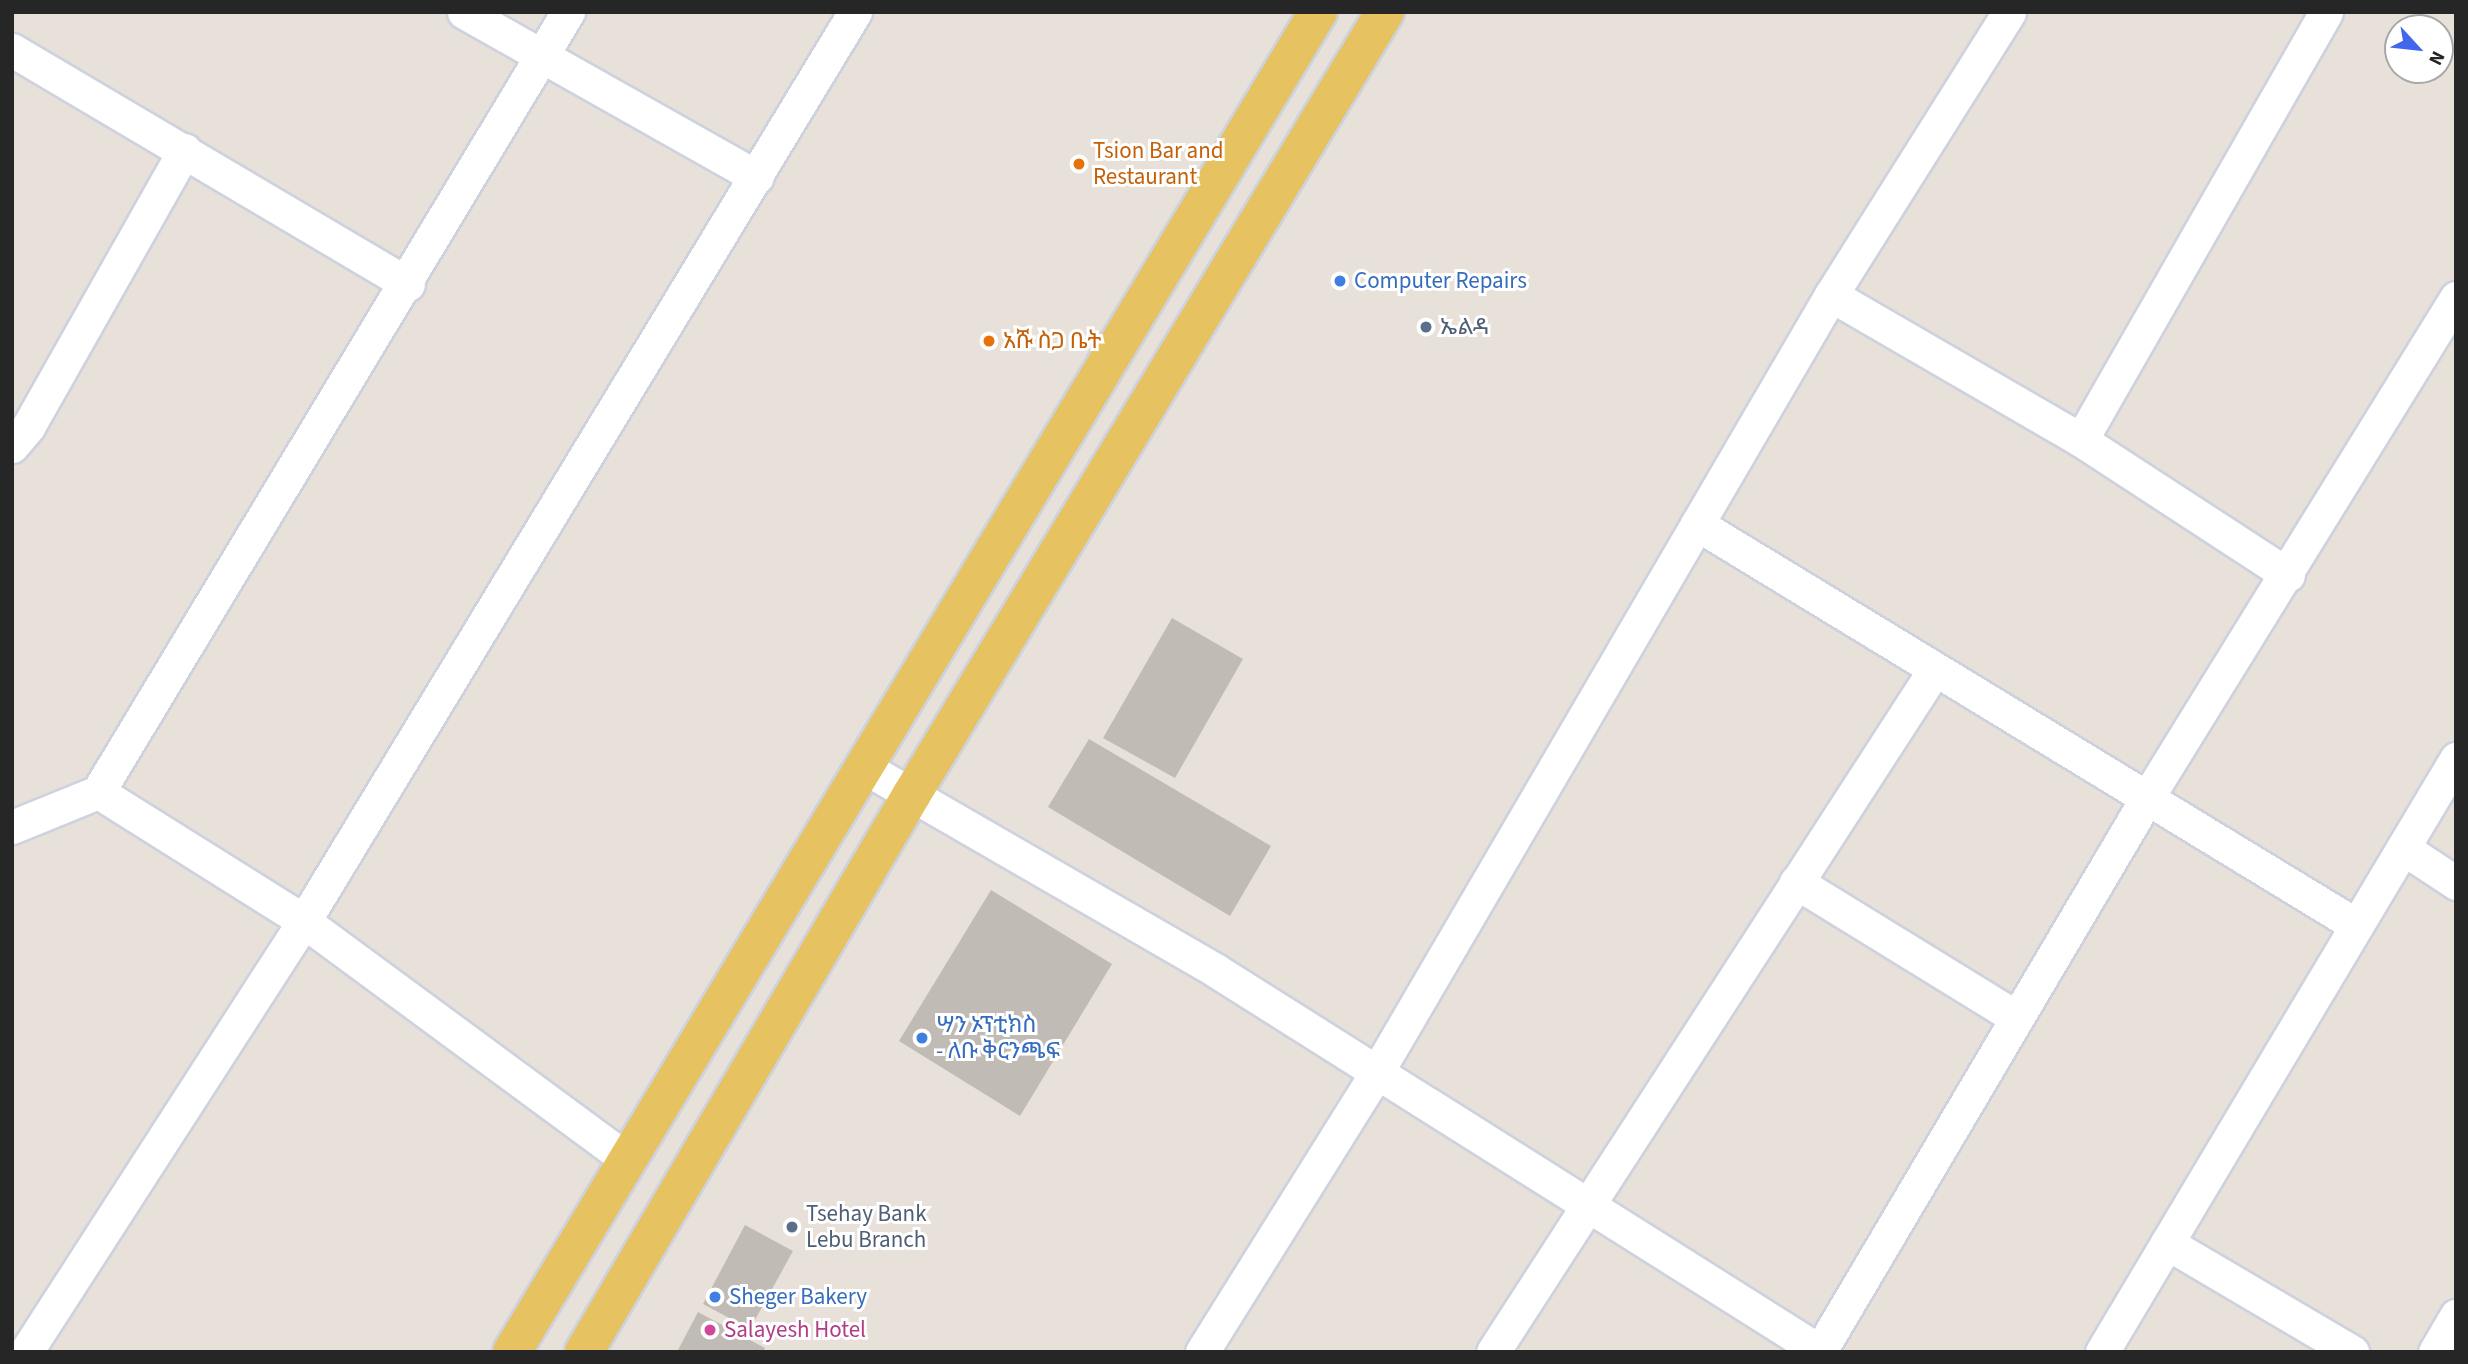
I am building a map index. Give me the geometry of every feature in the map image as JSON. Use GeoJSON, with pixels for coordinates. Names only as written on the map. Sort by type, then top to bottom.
{"type":"FeatureCollection","features":[{"type":"Feature","properties":{"kind":"main road"},"geometry":{"type":"LineString","coordinates":[[512,1352],[625,1158],[1318,12]]}},
{"type":"Feature","properties":{"kind":"main road"},"geometry":{"type":"LineString","coordinates":[[583,1352],[912,793],[1385,12]]}},
{"type":"Feature","properties":{"kind":"street"},"geometry":{"type":"LineString","coordinates":[[464,12],[757,177]]}},
{"type":"Feature","properties":{"kind":"street"},"geometry":{"type":"LineString","coordinates":[[12,827],[98,792],[408,284],[568,12]]}},
{"type":"Feature","properties":{"kind":"street"},"geometry":{"type":"LineString","coordinates":[[26,1352],[303,921],[855,12]]}},
{"type":"Feature","properties":{"kind":"street"},"geometry":{"type":"LineString","coordinates":[[1202,1352],[1377,1072],[1831,295],[2009,12]]}},
{"type":"Feature","properties":{"kind":"street"},"geometry":{"type":"LineString","coordinates":[[2081,440],[2326,12]]}},
{"type":"Feature","properties":{"kind":"street"},"geometry":{"type":"LineString","coordinates":[[12,50],[408,284]]}},
{"type":"Feature","properties":{"kind":"street"},"geometry":{"type":"LineString","coordinates":[[12,446],[28,427],[185,150]]}},
{"type":"Feature","properties":{"kind":"street"},"geometry":{"type":"LineString","coordinates":[[1831,295],[2081,440],[2288,575]]}},
{"type":"Feature","properties":{"kind":"street"},"geometry":{"type":"LineString","coordinates":[[862,766],[1215,970],[1820,1351],[2147,798],[2288,575],[2456,298]]}},
{"type":"Feature","properties":{"kind":"street"},"geometry":{"type":"LineString","coordinates":[[1697,524],[1933,671],[2354,924]]}},
{"type":"Feature","properties":{"kind":"street"},"geometry":{"type":"LineString","coordinates":[[1493,1352],[1933,671]]}},
{"type":"Feature","properties":{"kind":"street"},"geometry":{"type":"LineString","coordinates":[[2102,1352],[2354,924],[2456,760]]}},
{"type":"Feature","properties":{"kind":"street"},"geometry":{"type":"LineString","coordinates":[[98,792],[303,921],[625,1158]]}},
{"type":"Feature","properties":{"kind":"street"},"geometry":{"type":"LineString","coordinates":[[2403,848],[2456,883]]}},
{"type":"Feature","properties":{"kind":"street"},"geometry":{"type":"LineString","coordinates":[[1796,882],[2017,1018]]}},
{"type":"Feature","properties":{"kind":"street"},"geometry":{"type":"LineString","coordinates":[[2167,1242],[2352,1352]]}},
{"type":"Feature","properties":{"kind":"street"},"geometry":{"type":"LineString","coordinates":[[2435,1352],[2456,1316]]}},
{"type":"Feature","properties":{"kind":"building"},"geometry":{"type":"Polygon","coordinates":[[[1172,618],[1243,659],[1175,778],[1103,738],[1172,618]]]}},
{"type":"Feature","properties":{"kind":"building"},"geometry":{"type":"Polygon","coordinates":[[[1089,739],[1271,846],[1230,916],[1048,807],[1089,739]]]}},
{"type":"Feature","properties":{"kind":"building"},"geometry":{"type":"Polygon","coordinates":[[[991,890],[1112,964],[1020,1116],[899,1041],[991,890]]]}},
{"type":"Feature","properties":{"kind":"building"},"geometry":{"type":"Polygon","coordinates":[[[745,1225],[793,1251],[750,1329],[703,1304],[745,1225]]]}},
{"type":"Feature","properties":{"kind":"building","name":"Salayesh Hotel"},"geometry":{"type":"Polygon","coordinates":[[[698,1312],[765,1348],[763,1352],[677,1352],[698,1312]]]}},
{"type":"Feature","properties":{"kind":"place","name":"Tsion Bar and Restaurant"},"geometry":{"type":"Point","coordinates":[1079,164]}},
{"type":"Feature","properties":{"kind":"place","name":"Computer Repairs"},"geometry":{"type":"Point","coordinates":[1340,281]}},
{"type":"Feature","properties":{"kind":"place","name":"ኤልዳ"},"geometry":{"type":"Point","coordinates":[1426,327]}},
{"type":"Feature","properties":{"kind":"place","name":"አሹ ስጋ ቤት"},"geometry":{"type":"Point","coordinates":[989,341]}},
{"type":"Feature","properties":{"kind":"place","name":"ሣን ኦፕቲክስ - ለቡ ቅርንጫፍ"},"geometry":{"type":"Point","coordinates":[922,1038]}},
{"type":"Feature","properties":{"kind":"place","name":"Tsehay Bank Lebu Branch"},"geometry":{"type":"Point","coordinates":[792,1227]}},
{"type":"Feature","properties":{"kind":"place","name":"Sheger Bakery"},"geometry":{"type":"Point","coordinates":[715,1297]}},
{"type":"Feature","properties":{"kind":"place","name":"Salayesh Hotel"},"geometry":{"type":"Point","coordinates":[710,1330]}}]}
